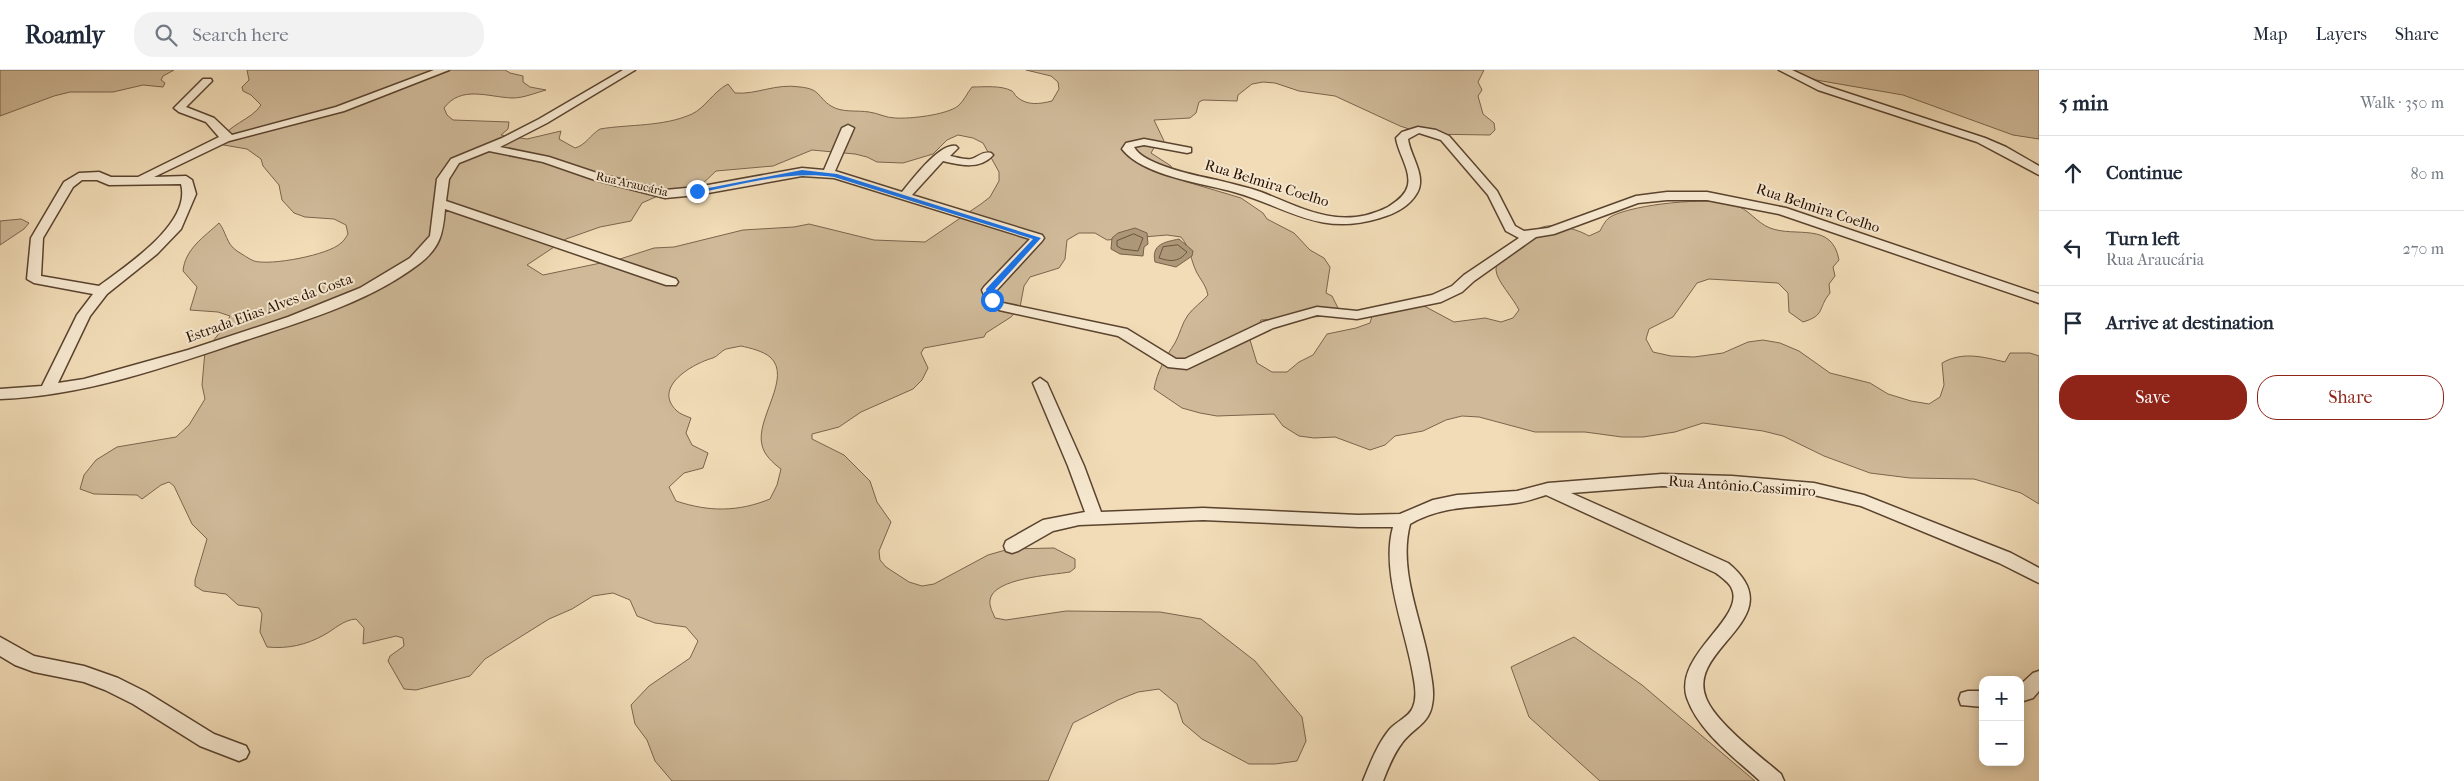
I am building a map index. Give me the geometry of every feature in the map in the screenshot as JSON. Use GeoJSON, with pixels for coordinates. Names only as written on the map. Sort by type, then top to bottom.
{"type":"FeatureCollection","features":[{"type":"Feature","properties":{"kind":"street"},"geometry":{"type":"LineString","coordinates":[[140,179],[226,138],[340,109],[444,70]]}},
{"type":"Feature","properties":{"kind":"street","name":"Estrada Elias Alves da Costa"},"geometry":{"type":"LineString","coordinates":[[0,394],[47,391],[84,384],[193,353],[293,320],[365,291],[415,261],[428,249],[436,237],[443,179],[448,168],[466,155],[488,147],[543,121],[630,70]]}},
{"type":"Feature","properties":{"kind":"street"},"geometry":{"type":"LineString","coordinates":[[1784,70],[1822,88],[1981,140],[2002,149],[2039,171]]}},
{"type":"Feature","properties":{"kind":"street"},"geometry":{"type":"LineString","coordinates":[[207,81],[179,108],[212,121],[226,138]]}},
{"type":"Feature","properties":{"kind":"street"},"geometry":{"type":"LineString","coordinates":[[828,174],[848,128]]}},
{"type":"Feature","properties":{"kind":"street","name":"Rua Belmira Coelho"},"geometry":{"type":"LineString","coordinates":[[1187,150],[1140,142],[1130,145],[1128,149],[1133,156],[1154,166],[1248,192],[1325,220],[1347,221],[1385,212],[1406,198],[1412,191],[1414,180],[1402,138],[1412,131],[1432,132],[1451,144],[1494,194],[1510,228],[1522,234],[1531,235],[1550,231],[1636,200],[1667,196],[1707,196],[1782,211],[2039,298]]}},
{"type":"Feature","properties":{"kind":"street","name":"Rua Araucária"},"geometry":{"type":"LineString","coordinates":[[488,147],[513,154],[545,159],[599,178],[665,194],[697,191],[802,172],[828,174],[1038,238],[989,290],[992,300],[999,306],[1122,332],[1173,364],[1186,364],[1268,325],[1317,311],[1357,314],[1436,299],[1457,289],[1469,278],[1531,235]]}},
{"type":"Feature","properties":{"kind":"street"},"geometry":{"type":"LineString","coordinates":[[904,197],[931,165],[952,148]]}},
{"type":"Feature","properties":{"kind":"street"},"geometry":{"type":"LineString","coordinates":[[941,157],[971,163],[978,162],[987,155]]}},
{"type":"Feature","properties":{"kind":"street"},"geometry":{"type":"LineString","coordinates":[[47,391],[84,315],[102,291],[153,251],[175,229],[190,194],[186,180],[140,179],[109,181],[99,176],[79,176],[68,185],[37,238],[34,279],[102,291]]}},
{"type":"Feature","properties":{"kind":"street"},"geometry":{"type":"LineString","coordinates":[[440,203],[671,282]]}},
{"type":"Feature","properties":{"kind":"street"},"geometry":{"type":"LineString","coordinates":[[1040,383],[1076,466],[1095,518]]}},
{"type":"Feature","properties":{"kind":"street","name":"Rua Antônio Cassimiro"},"geometry":{"type":"LineString","coordinates":[[1404,520],[1416,512],[1433,506],[1457,502],[1517,496],[1548,489],[1662,480],[1732,482],[1814,489],[1864,500],[1916,520],[2005,558],[2039,576]]}},
{"type":"Feature","properties":{"kind":"street"},"geometry":{"type":"LineString","coordinates":[[1548,489],[1722,568],[1737,583],[1742,598],[1737,612],[1698,668],[1694,680],[1696,698],[1704,711],[1724,734],[1774,781]]}},
{"type":"Feature","properties":{"kind":"street"},"geometry":{"type":"LineString","coordinates":[[1012,546],[1049,525],[1095,518],[1203,514],[1358,521],[1404,520]]}},
{"type":"Feature","properties":{"kind":"street"},"geometry":{"type":"LineString","coordinates":[[1373,781],[1380,763],[1399,732],[1421,711],[1424,695],[1421,665],[1399,553],[1398,530],[1404,520]]}},
{"type":"Feature","properties":{"kind":"street"},"geometry":{"type":"LineString","coordinates":[[0,644],[12,656],[20,659],[46,668],[94,677],[119,686],[209,741],[239,752]]}},
{"type":"Feature","properties":{"kind":"street"},"geometry":{"type":"LineString","coordinates":[[2024,693],[2039,679]]}},
{"type":"Feature","properties":{"kind":"shaded area"},"geometry":{"type":"Polygon","coordinates":[[[0,70],[174,70],[163,76],[161,80],[165,83],[163,87],[143,85],[113,92],[70,92],[0,116],[0,70]]]}},
{"type":"Feature","properties":{"kind":"shaded area"},"geometry":{"type":"Polygon","coordinates":[[[247,70],[505,70],[523,76],[523,82],[530,87],[546,90],[516,98],[467,94],[451,101],[444,108],[447,115],[453,120],[509,122],[508,129],[501,135],[527,139],[561,131],[559,139],[575,148],[582,145],[600,129],[658,123],[692,114],[728,84],[735,93],[791,86],[807,88],[835,108],[902,118],[928,116],[952,109],[960,104],[972,87],[1008,89],[1021,100],[1029,103],[1052,101],[1059,89],[1058,82],[1051,76],[1026,70],[1484,70],[1478,82],[1482,90],[1478,96],[1483,114],[1494,123],[1495,130],[1490,135],[1424,134],[1400,126],[1335,96],[1299,91],[1275,83],[1263,82],[1252,84],[1238,95],[1237,101],[1203,100],[1199,102],[1196,113],[1190,118],[1154,120],[1164,141],[1155,146],[1151,153],[1171,166],[1174,174],[1184,181],[1241,198],[1263,213],[1267,219],[1294,233],[1310,250],[1324,258],[1330,267],[1326,293],[1332,296],[1338,308],[1328,316],[1261,320],[1250,340],[1257,363],[1272,372],[1287,372],[1299,362],[1313,355],[1327,334],[1370,323],[1373,312],[1411,303],[1426,307],[1454,322],[1485,318],[1501,322],[1513,318],[1519,310],[1497,274],[1497,258],[1501,252],[1540,228],[1545,226],[1565,227],[1589,236],[1600,231],[1606,220],[1612,216],[1637,208],[1672,203],[1721,202],[1738,206],[1770,228],[1780,231],[1812,233],[1821,235],[1829,240],[1835,248],[1839,260],[1833,267],[1835,276],[1829,284],[1830,293],[1818,314],[1803,322],[1789,312],[1788,293],[1778,283],[1709,279],[1697,283],[1673,317],[1649,329],[1646,339],[1653,352],[1671,356],[1694,357],[1723,353],[1748,342],[1763,340],[1780,343],[1799,351],[1830,373],[1870,383],[1888,394],[1929,404],[1940,397],[1944,385],[1942,363],[1950,359],[1973,356],[2005,362],[2010,353],[2030,353],[2039,356],[2039,504],[2021,493],[1974,479],[1910,478],[1870,473],[1824,456],[1783,436],[1763,431],[1703,423],[1675,432],[1643,437],[1622,437],[1585,432],[1535,432],[1479,417],[1462,416],[1446,420],[1423,431],[1395,436],[1385,445],[1370,450],[1335,437],[1314,438],[1299,436],[1283,426],[1274,414],[1217,416],[1182,408],[1154,389],[1162,365],[1175,343],[1186,318],[1208,295],[1186,244],[1181,237],[1167,235],[1107,240],[1095,233],[1079,233],[1067,240],[1065,259],[1059,268],[1030,277],[1024,286],[1020,307],[1011,317],[986,333],[984,337],[924,348],[921,353],[928,368],[922,380],[913,389],[861,412],[839,427],[812,434],[812,439],[844,455],[870,481],[877,502],[891,522],[879,551],[880,560],[886,567],[909,582],[922,586],[934,584],[988,555],[1009,549],[1054,548],[1075,559],[1075,568],[1070,572],[1024,579],[1001,587],[990,600],[995,618],[1006,620],[1066,611],[1160,612],[1201,619],[1255,661],[1302,717],[1306,741],[1297,761],[1275,764],[1249,764],[1202,739],[1183,723],[1177,704],[1159,689],[1138,692],[1073,723],[1048,781],[672,781],[655,761],[647,740],[635,724],[631,705],[649,686],[690,658],[698,641],[686,627],[655,623],[637,616],[630,600],[613,593],[593,596],[572,609],[549,619],[485,659],[470,676],[416,690],[404,689],[388,661],[390,656],[404,646],[403,638],[396,636],[363,644],[364,628],[356,619],[343,623],[324,635],[304,644],[290,647],[267,647],[260,632],[262,614],[259,608],[238,605],[226,594],[203,591],[195,586],[207,539],[192,524],[174,486],[169,482],[161,485],[142,499],[137,495],[94,494],[80,489],[84,475],[96,460],[117,447],[176,437],[189,425],[205,399],[202,385],[205,351],[225,326],[230,316],[218,312],[190,310],[197,287],[183,271],[187,256],[202,239],[219,223],[228,241],[237,251],[254,261],[273,262],[325,252],[341,243],[348,234],[346,225],[334,219],[305,217],[294,213],[282,200],[279,185],[263,166],[261,159],[247,149],[218,144],[227,132],[252,115],[261,105],[251,95],[243,91],[242,87],[249,80],[247,70]],[[958,135],[947,140],[933,154],[903,163],[877,162],[855,154],[812,150],[773,166],[716,171],[700,186],[685,191],[669,191],[642,203],[631,221],[600,227],[566,239],[527,265],[543,275],[620,259],[654,248],[674,247],[743,230],[794,227],[809,224],[874,240],[925,242],[990,197],[999,181],[999,172],[983,143],[973,138],[958,135]],[[741,346],[726,349],[715,357],[696,365],[678,377],[672,385],[669,393],[670,402],[678,412],[691,418],[686,433],[692,445],[708,453],[703,468],[684,473],[669,487],[676,501],[712,509],[735,508],[770,499],[777,485],[781,469],[765,452],[761,435],[776,387],[776,365],[764,353],[741,346]]]}},
{"type":"Feature","properties":{"kind":"shaded area"},"geometry":{"type":"Polygon","coordinates":[[[1788,70],[2039,70],[2039,139],[2013,135],[1903,95],[1816,80],[1788,70]]]}},
{"type":"Feature","properties":{"kind":"shaded area"},"geometry":{"type":"Polygon","coordinates":[[[21,219],[29,223],[24,229],[0,245],[0,221],[21,219]]]}},
{"type":"Feature","properties":{"kind":"shaded area"},"geometry":{"type":"Polygon","coordinates":[[[1574,637],[1642,685],[1755,781],[1600,781],[1529,717],[1511,667],[1574,637]]]}},
{"type":"Feature","properties":{"kind":"water"},"geometry":{"type":"Polygon","coordinates":[[[1135,228],[1147,233],[1148,244],[1144,247],[1143,256],[1120,254],[1111,249],[1112,238],[1118,233],[1135,228]]]}},
{"type":"Feature","properties":{"kind":"water"},"geometry":{"type":"Polygon","coordinates":[[[1179,239],[1193,251],[1192,256],[1176,267],[1155,262],[1155,251],[1160,245],[1179,239]]]}},
{"type":"Feature","properties":{"kind":"route"},"geometry":{"type":"LineString","coordinates":[[697,191],[802,172],[821,173],[835,175],[1038,238],[989,290],[992,300]]}}]}
